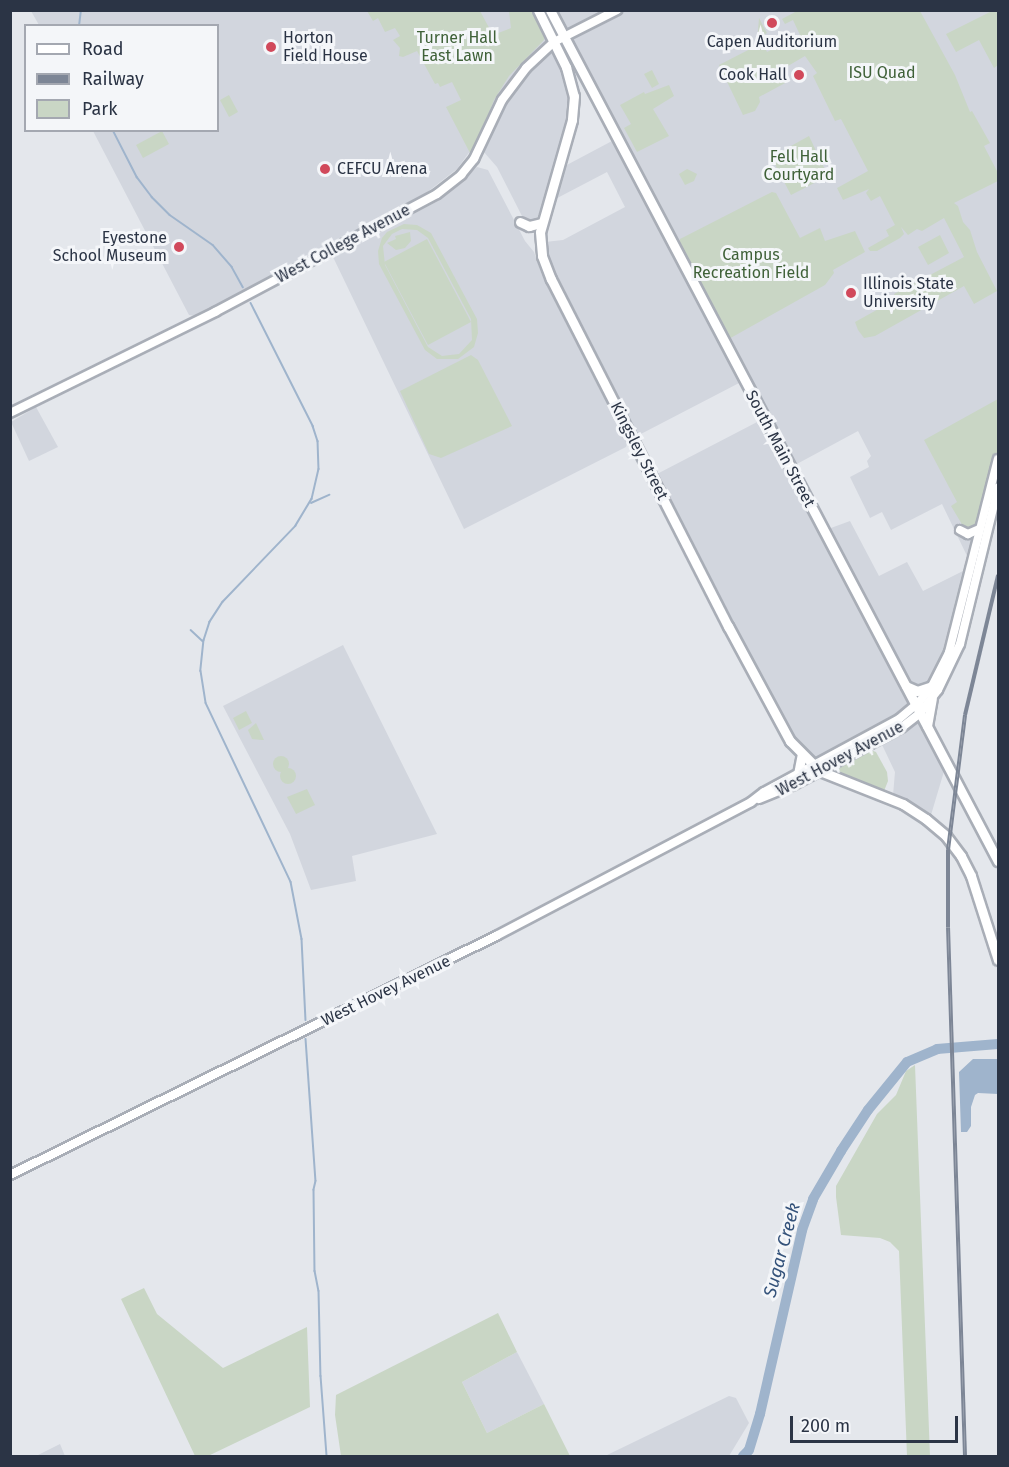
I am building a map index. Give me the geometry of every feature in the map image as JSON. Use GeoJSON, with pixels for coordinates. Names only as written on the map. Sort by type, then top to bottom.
{"type":"FeatureCollection","features":[{"type":"Feature","properties":{"kind":"main road","name":"Kingsley Street"},"geometry":{"type":"LineString","coordinates":[[538,10],[570,76],[573,108],[542,223],[542,256],[551,279],[782,727],[802,754],[817,768],[886,798],[926,819],[946,836],[961,856],[970,876],[999,960]]}},
{"type":"Feature","properties":{"kind":"main road","name":"South Main Street"},"geometry":{"type":"LineString","coordinates":[[549,10],[999,861]]}},
{"type":"Feature","properties":{"kind":"main road","name":"West College Avenue"},"geometry":{"type":"LineString","coordinates":[[10,413],[215,312],[436,195],[471,164],[513,83],[554,42],[617,10]]}},
{"type":"Feature","properties":{"kind":"main road"},"geometry":{"type":"LineString","coordinates":[[520,222],[529,226],[542,223]]}},
{"type":"Feature","properties":{"kind":"main road"},"geometry":{"type":"LineString","coordinates":[[918,709],[949,652],[999,459]]}},
{"type":"Feature","properties":{"kind":"main road"},"geometry":{"type":"LineString","coordinates":[[918,709],[932,698],[946,677],[960,644],[999,488]]}},
{"type":"Feature","properties":{"kind":"main road"},"geometry":{"type":"LineString","coordinates":[[960,530],[968,534],[980,528]]}},
{"type":"Feature","properties":{"kind":"main road"},"geometry":{"type":"LineString","coordinates":[[906,686],[916,691],[932,686]]}},
{"type":"Feature","properties":{"kind":"main road"},"geometry":{"type":"LineString","coordinates":[[927,726],[932,698]]}},
{"type":"Feature","properties":{"kind":"main road","name":"West Hovey Avenue"},"geometry":{"type":"LineString","coordinates":[[757,799],[768,797],[918,709]]}},
{"type":"Feature","properties":{"kind":"main road"},"geometry":{"type":"LineString","coordinates":[[798,774],[802,754]]}},
{"type":"Feature","properties":{"kind":"main road","name":"West Hovey Avenue"},"geometry":{"type":"LineString","coordinates":[[10,1175],[489,940],[757,799],[764,792],[798,774],[817,768]]}},
{"type":"Feature","properties":{"kind":"shaded area","name":"Illinois State University"},"geometry":{"type":"Polygon","coordinates":[[[31,11],[998,11],[998,450],[990,472],[969,560],[942,504],[891,530],[882,512],[870,518],[850,477],[869,467],[867,461],[871,456],[858,431],[795,465],[682,270],[741,382],[637,436],[546,257],[545,242],[563,240],[625,207],[607,172],[542,206],[536,221],[530,223],[524,220],[497,167],[476,143],[457,169],[426,193],[195,316],[189,315],[94,132],[219,132],[219,24],[38,24],[31,11]],[[574,71],[578,96],[576,126],[563,167],[612,141],[574,71]]]}},
{"type":"Feature","properties":{"kind":"shaded area"},"geometry":{"type":"Polygon","coordinates":[[[477,167],[488,170],[525,241],[534,252],[541,272],[628,441],[626,447],[464,529],[333,257],[438,201],[477,167]]]}},
{"type":"Feature","properties":{"kind":"shaded area"},"geometry":{"type":"Polygon","coordinates":[[[36,407],[58,447],[29,461],[11,422],[36,407]]]}},
{"type":"Feature","properties":{"kind":"shaded area"},"geometry":{"type":"Polygon","coordinates":[[[761,420],[820,532],[850,521],[879,576],[907,562],[923,591],[967,569],[945,656],[933,679],[912,704],[945,768],[931,815],[893,795],[895,772],[875,730],[816,760],[796,742],[750,661],[657,474],[761,420]]]}},
{"type":"Feature","properties":{"kind":"shaded area"},"geometry":{"type":"Polygon","coordinates":[[[343,645],[437,834],[352,856],[356,881],[311,890],[290,834],[223,706],[343,645]]]}},
{"type":"Feature","properties":{"kind":"shaded area"},"geometry":{"type":"Polygon","coordinates":[[[517,1352],[544,1404],[487,1433],[462,1382],[517,1352]]]}},
{"type":"Feature","properties":{"kind":"shaded area"},"geometry":{"type":"Polygon","coordinates":[[[729,1396],[736,1398],[749,1423],[729,1456],[605,1456],[729,1396]]]}},
{"type":"Feature","properties":{"kind":"shaded area"},"geometry":{"type":"Polygon","coordinates":[[[60,1444],[65,1456],[36,1456],[60,1444]]]}},
{"type":"Feature","properties":{"kind":"green space"},"geometry":{"type":"Polygon","coordinates":[[[994,10],[998,11],[998,65],[994,68],[979,40],[956,52],[946,34],[994,10]]]}},
{"type":"Feature","properties":{"kind":"green space","name":"Turner Hall East Lawn"},"geometry":{"type":"Polygon","coordinates":[[[367,11],[480,11],[493,35],[511,28],[509,11],[533,11],[545,32],[544,40],[509,76],[494,100],[475,148],[470,153],[446,107],[461,100],[452,82],[440,87],[438,83],[435,84],[417,51],[403,57],[399,56],[400,48],[393,40],[400,36],[395,28],[385,32],[378,18],[373,21],[367,11]]]}},
{"type":"Feature","properties":{"kind":"green space","name":"ISU Quad"},"geometry":{"type":"Polygon","coordinates":[[[797,11],[920,11],[955,75],[970,112],[972,111],[990,143],[984,146],[998,173],[998,181],[954,203],[958,206],[963,222],[970,230],[977,252],[997,291],[974,304],[964,286],[875,336],[864,338],[858,330],[855,322],[882,307],[895,297],[894,294],[964,257],[944,218],[922,231],[917,229],[908,235],[901,227],[904,234],[900,238],[877,251],[870,251],[868,248],[889,236],[886,230],[895,225],[880,196],[871,201],[866,193],[869,189],[843,200],[837,188],[868,171],[841,119],[835,121],[813,76],[817,73],[805,56],[781,70],[787,82],[759,97],[760,102],[755,111],[743,115],[719,65],[754,47],[757,43],[759,18],[767,33],[760,37],[767,52],[800,35],[793,20],[785,24],[782,19],[797,11]]]}},
{"type":"Feature","properties":{"kind":"green space"},"geometry":{"type":"Polygon","coordinates":[[[652,70],[659,84],[652,88],[644,74],[652,70]]]}},
{"type":"Feature","properties":{"kind":"green space"},"geometry":{"type":"Polygon","coordinates":[[[669,85],[674,96],[653,109],[669,136],[637,152],[624,128],[631,124],[620,105],[644,92],[645,94],[669,85]]]}},
{"type":"Feature","properties":{"kind":"green space"},"geometry":{"type":"Polygon","coordinates":[[[229,95],[238,112],[229,117],[220,100],[229,95]]]}},
{"type":"Feature","properties":{"kind":"green space"},"geometry":{"type":"Polygon","coordinates":[[[160,132],[163,132],[169,144],[143,158],[136,145],[160,132]]]}},
{"type":"Feature","properties":{"kind":"green space","name":"Fell Hall Courtyard"},"geometry":{"type":"Polygon","coordinates":[[[809,136],[828,176],[791,195],[771,157],[809,136]]]}},
{"type":"Feature","properties":{"kind":"green space"},"geometry":{"type":"Polygon","coordinates":[[[687,169],[697,174],[694,181],[685,185],[679,174],[687,169]]]}},
{"type":"Feature","properties":{"kind":"green space","name":"Campus Recreation Field"},"geometry":{"type":"Polygon","coordinates":[[[772,192],[776,193],[800,238],[820,228],[825,241],[855,231],[865,252],[833,270],[834,273],[825,285],[727,340],[679,246],[680,239],[772,192]]]}},
{"type":"Feature","properties":{"kind":"green space"},"geometry":{"type":"Polygon","coordinates":[[[404,224],[417,225],[431,233],[477,319],[478,333],[474,347],[458,359],[437,359],[425,350],[379,264],[378,251],[382,238],[387,232],[404,224]],[[402,229],[392,234],[383,246],[385,265],[428,347],[442,356],[459,354],[472,340],[471,319],[428,238],[417,230],[402,229]]]}},
{"type":"Feature","properties":{"kind":"green space"},"geometry":{"type":"Polygon","coordinates":[[[410,232],[411,241],[405,248],[396,250],[387,243],[396,239],[395,236],[410,232]]]}},
{"type":"Feature","properties":{"kind":"green space"},"geometry":{"type":"Polygon","coordinates":[[[940,235],[949,253],[928,265],[918,247],[940,235]]]}},
{"type":"Feature","properties":{"kind":"green space"},"geometry":{"type":"Polygon","coordinates":[[[427,239],[471,322],[428,345],[384,262],[427,239]]]}},
{"type":"Feature","properties":{"kind":"green space"},"geometry":{"type":"Polygon","coordinates":[[[471,355],[478,360],[512,426],[441,458],[429,454],[400,391],[471,355]]]}},
{"type":"Feature","properties":{"kind":"green space"},"geometry":{"type":"Polygon","coordinates":[[[998,399],[998,450],[977,525],[966,531],[951,506],[957,502],[924,440],[998,399]]]}},
{"type":"Feature","properties":{"kind":"green space"},"geometry":{"type":"Polygon","coordinates":[[[246,711],[252,723],[239,730],[233,718],[246,711]]]}},
{"type":"Feature","properties":{"kind":"green space"},"geometry":{"type":"Polygon","coordinates":[[[256,723],[264,740],[252,739],[248,730],[256,723]]]}},
{"type":"Feature","properties":{"kind":"green space"},"geometry":{"type":"Polygon","coordinates":[[[868,749],[876,752],[887,772],[888,781],[884,791],[831,770],[868,749]]]}},
{"type":"Feature","properties":{"kind":"green space"},"geometry":{"type":"Polygon","coordinates":[[[281,756],[289,764],[281,772],[273,764],[281,756]]]}},
{"type":"Feature","properties":{"kind":"green space"},"geometry":{"type":"Polygon","coordinates":[[[288,768],[296,776],[288,784],[280,776],[288,768]]]}},
{"type":"Feature","properties":{"kind":"green space"},"geometry":{"type":"Polygon","coordinates":[[[307,789],[315,805],[296,814],[287,797],[307,789]]]}},
{"type":"Feature","properties":{"kind":"green space"},"geometry":{"type":"Polygon","coordinates":[[[915,1065],[930,1456],[907,1456],[899,1251],[890,1242],[880,1238],[841,1235],[836,1197],[836,1186],[877,1114],[896,1095],[906,1071],[915,1065]]]}},
{"type":"Feature","properties":{"kind":"green space"},"geometry":{"type":"Polygon","coordinates":[[[144,1288],[157,1314],[223,1368],[307,1327],[310,1407],[208,1456],[195,1456],[121,1299],[144,1288]]]}},
{"type":"Feature","properties":{"kind":"green space"},"geometry":{"type":"Polygon","coordinates":[[[498,1313],[517,1352],[462,1382],[487,1433],[544,1404],[570,1456],[341,1456],[335,1415],[336,1395],[498,1313]]]}},
{"type":"Feature","properties":{"kind":"water"},"geometry":{"type":"Polygon","coordinates":[[[973,1059],[998,1059],[998,1094],[978,1093],[975,1095],[971,1107],[971,1126],[967,1132],[961,1132],[959,1072],[973,1059]]]}},
{"type":"Feature","properties":{"kind":"waterway"},"geometry":{"type":"LineString","coordinates":[[79,24],[81,10]]}},
{"type":"Feature","properties":{"kind":"waterway"},"geometry":{"type":"LineString","coordinates":[[114,132],[137,177],[152,197],[170,215],[213,245],[232,267],[243,287]]}},
{"type":"Feature","properties":{"kind":"waterway"},"geometry":{"type":"LineString","coordinates":[[251,303],[313,426],[318,441],[319,469],[312,499],[296,526],[223,602],[210,622],[204,640],[201,671],[206,703],[291,882],[302,939],[306,1020]]}},
{"type":"Feature","properties":{"kind":"waterway"},"geometry":{"type":"LineString","coordinates":[[311,503],[329,495]]}},
{"type":"Feature","properties":{"kind":"waterway"},"geometry":{"type":"LineString","coordinates":[[191,630],[203,641]]}},
{"type":"Feature","properties":{"kind":"waterway"},"geometry":{"type":"LineString","coordinates":[[306,1039],[316,1181],[314,1190],[315,1271],[319,1291],[321,1376],[327,1456]]}},
{"type":"Feature","properties":{"kind":"waterway","name":"Sugar Creek"},"geometry":{"type":"LineString","coordinates":[[743,1456],[749,1450],[760,1414],[802,1230],[813,1199],[841,1151],[868,1110],[907,1062],[937,1049],[998,1044]]}},
{"type":"Feature","properties":{"kind":"railway"},"geometry":{"type":"LineString","coordinates":[[965,1456],[948,927],[948,850],[965,715],[998,575]]}},
{"type":"Feature","properties":{"kind":"place","name":"Capen Auditorium"},"geometry":{"type":"Point","coordinates":[772,23]}},
{"type":"Feature","properties":{"kind":"place","name":"Horton Field House"},"geometry":{"type":"Point","coordinates":[271,47]}},
{"type":"Feature","properties":{"kind":"place","name":"Cook Hall"},"geometry":{"type":"Point","coordinates":[799,75]}},
{"type":"Feature","properties":{"kind":"place","name":"CEFCU Arena"},"geometry":{"type":"Point","coordinates":[325,169]}},
{"type":"Feature","properties":{"kind":"place","name":"Eyestone School Museum"},"geometry":{"type":"Point","coordinates":[179,247]}},
{"type":"Feature","properties":{"kind":"place","name":"Illinois State University"},"geometry":{"type":"Point","coordinates":[851,293]}}]}
